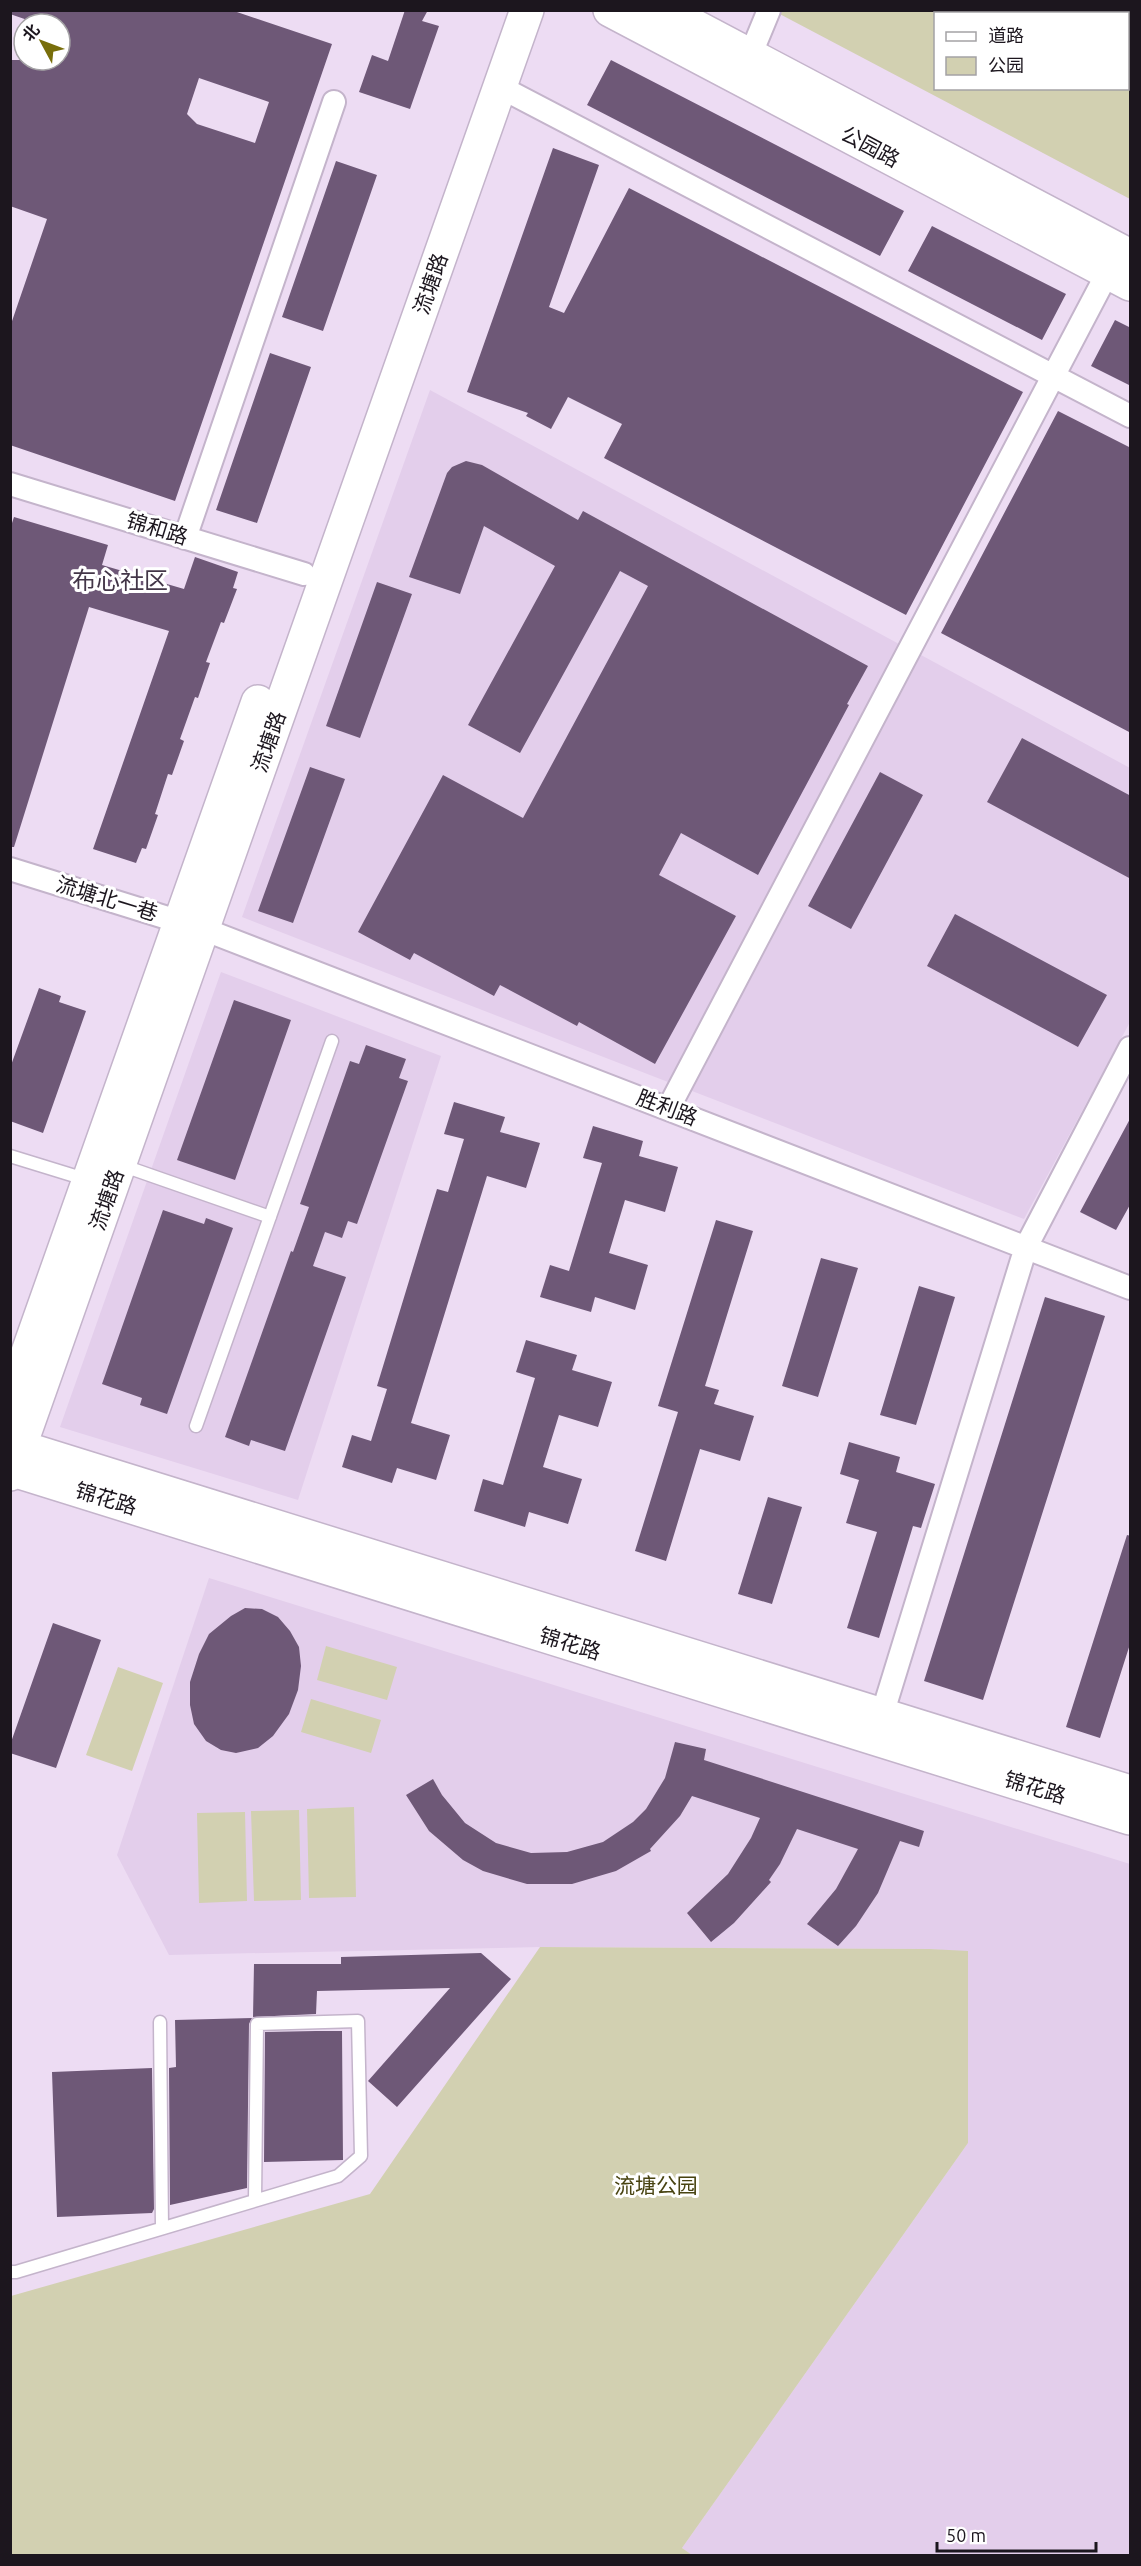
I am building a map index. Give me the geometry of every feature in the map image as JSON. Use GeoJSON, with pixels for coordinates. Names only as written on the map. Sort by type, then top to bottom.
{"type":"FeatureCollection","features":[{"type":"Feature","properties":{"kind":"street","name":"流塘路"},"geometry":{"type":"LineString","coordinates":[[13,1461],[120,1164],[192,925],[304,574],[503,10]]}},
{"type":"Feature","properties":{"kind":"street","name":"流塘路"},"geometry":{"type":"LineString","coordinates":[[10,1403],[89,1180],[192,925],[527,10]]}},
{"type":"Feature","properties":{"kind":"street","name":"公园路"},"geometry":{"type":"LineString","coordinates":[[610,10],[1123,271]]}},
{"type":"Feature","properties":{"kind":"street","name":"公园路"},"geometry":{"type":"LineString","coordinates":[[664,10],[750,56],[1123,271]]}},
{"type":"Feature","properties":{"kind":"street"},"geometry":{"type":"LineString","coordinates":[[750,56],[769,10]]}},
{"type":"Feature","properties":{"kind":"street"},"geometry":{"type":"LineString","coordinates":[[500,87],[1131,416]]}},
{"type":"Feature","properties":{"kind":"street"},"geometry":{"type":"LineString","coordinates":[[185,538],[334,102]]}},
{"type":"Feature","properties":{"kind":"street"},"geometry":{"type":"LineString","coordinates":[[668,1109],[1054,376],[1123,271]]}},
{"type":"Feature","properties":{"kind":"street","name":"锦和路"},"geometry":{"type":"LineString","coordinates":[[10,484],[304,574]]}},
{"type":"Feature","properties":{"kind":"street","name":"流塘北一巷"},"geometry":{"type":"LineString","coordinates":[[10,868],[192,925]]}},
{"type":"Feature","properties":{"kind":"street","name":"胜利路"},"geometry":{"type":"LineString","coordinates":[[192,925],[1131,1288]]}},
{"type":"Feature","properties":{"kind":"street"},"geometry":{"type":"LineString","coordinates":[[882,1715],[1026,1247],[1131,1048]]}},
{"type":"Feature","properties":{"kind":"street","name":"锦花路"},"geometry":{"type":"LineString","coordinates":[[13,1461],[882,1715],[1131,1792]]}},
{"type":"Feature","properties":{"kind":"street","name":"锦花路"},"geometry":{"type":"LineString","coordinates":[[13,1461],[1131,1818]]}},
{"type":"Feature","properties":{"kind":"lane"},"geometry":{"type":"LineString","coordinates":[[196,1426],[332,1041]]}},
{"type":"Feature","properties":{"kind":"lane"},"geometry":{"type":"LineString","coordinates":[[10,1156],[89,1180]]}},
{"type":"Feature","properties":{"kind":"lane"},"geometry":{"type":"LineString","coordinates":[[120,1164],[270,1216]]}},
{"type":"Feature","properties":{"kind":"lane"},"geometry":{"type":"LineString","coordinates":[[10,2272],[338,2176],[361,2156],[358,2021],[257,2024],[255,2200]]}},
{"type":"Feature","properties":{"kind":"lane"},"geometry":{"type":"LineString","coordinates":[[160,2022],[162,2228]]}},
{"type":"Feature","properties":{"kind":"shaded area"},"geometry":{"type":"Polygon","coordinates":[[[430,390],[899,644],[668,1082],[242,917],[430,390]]]}},
{"type":"Feature","properties":{"kind":"shaded area"},"geometry":{"type":"Polygon","coordinates":[[[921,655],[1130,768],[1130,1022],[1024,1219],[692,1091],[921,655]]]}},
{"type":"Feature","properties":{"kind":"shaded area"},"geometry":{"type":"Polygon","coordinates":[[[221,972],[441,1056],[298,1500],[60,1427],[221,972]]]}},
{"type":"Feature","properties":{"kind":"shaded area"},"geometry":{"type":"Polygon","coordinates":[[[209,1578],[1130,1864],[1130,2555],[692,2556],[682,2548],[968,2143],[967,1952],[930,1949],[540,1947],[169,1955],[117,1855],[209,1578]]]}},
{"type":"Feature","properties":{"kind":"green space"},"geometry":{"type":"Polygon","coordinates":[[[774,11],[1130,11],[1130,199],[774,11]]]}},
{"type":"Feature","properties":{"kind":"green space"},"geometry":{"type":"Polygon","coordinates":[[[326,1646],[397,1667],[387,1700],[317,1680],[326,1646]]]}},
{"type":"Feature","properties":{"kind":"green space"},"geometry":{"type":"Polygon","coordinates":[[[118,1667],[163,1683],[132,1771],[86,1755],[118,1667]]]}},
{"type":"Feature","properties":{"kind":"green space"},"geometry":{"type":"Polygon","coordinates":[[[311,1699],[381,1720],[371,1753],[301,1732],[311,1699]]]}},
{"type":"Feature","properties":{"kind":"green space"},"geometry":{"type":"Polygon","coordinates":[[[354,1807],[356,1897],[309,1898],[307,1809],[354,1807]]]}},
{"type":"Feature","properties":{"kind":"green space"},"geometry":{"type":"Polygon","coordinates":[[[299,1810],[301,1900],[254,1901],[251,1811],[299,1810]]]}},
{"type":"Feature","properties":{"kind":"green space"},"geometry":{"type":"Polygon","coordinates":[[[245,1812],[247,1901],[199,1903],[197,1813],[245,1812]]]}},
{"type":"Feature","properties":{"kind":"green space","name":"流塘公园"},"geometry":{"type":"Polygon","coordinates":[[[540,1947],[968,1951],[968,2143],[682,2548],[692,2555],[11,2555],[11,2296],[370,2194],[540,1947]]]}},
{"type":"Feature","properties":{"kind":"building"},"geometry":{"type":"Polygon","coordinates":[[[10,10],[234,11],[332,44],[175,501],[10,445],[10,327],[47,219],[10,206],[10,60],[12,60],[12,72],[72,72],[72,12],[12,12],[12,15],[10,10]],[[199,78],[187,114],[197,124],[255,143],[269,102],[199,78]]]}},
{"type":"Feature","properties":{"kind":"building"},"geometry":{"type":"Polygon","coordinates":[[[405,10],[428,10],[422,21],[439,26],[410,109],[359,92],[372,55],[388,61],[405,10]]]}},
{"type":"Feature","properties":{"kind":"building"},"geometry":{"type":"Polygon","coordinates":[[[611,60],[904,211],[880,256],[587,105],[611,60]]]}},
{"type":"Feature","properties":{"kind":"building"},"geometry":{"type":"Polygon","coordinates":[[[553,148],[599,165],[549,307],[564,313],[629,188],[1023,392],[906,615],[604,458],[622,424],[568,397],[551,429],[526,416],[528,413],[467,392],[553,148]]]}},
{"type":"Feature","properties":{"kind":"building"},"geometry":{"type":"Polygon","coordinates":[[[336,161],[377,175],[323,331],[282,317],[336,161]]]}},
{"type":"Feature","properties":{"kind":"building"},"geometry":{"type":"Polygon","coordinates":[[[932,226],[1066,294],[1042,340],[908,271],[932,226]]]}},
{"type":"Feature","properties":{"kind":"building"},"geometry":{"type":"Polygon","coordinates":[[[1115,320],[1131,328],[1131,386],[1091,366],[1115,320]]]}},
{"type":"Feature","properties":{"kind":"building"},"geometry":{"type":"Polygon","coordinates":[[[270,353],[311,367],[257,523],[216,510],[270,353]]]}},
{"type":"Feature","properties":{"kind":"building"},"geometry":{"type":"Polygon","coordinates":[[[1058,411],[1131,448],[1131,733],[941,633],[1058,411]]]}},
{"type":"Feature","properties":{"kind":"building"},"geometry":{"type":"Polygon","coordinates":[[[466,461],[482,465],[578,520],[583,511],[868,666],[758,875],[681,833],[659,875],[736,916],[655,1064],[579,1022],[577,1026],[500,985],[494,996],[414,953],[410,960],[358,932],[443,775],[523,818],[648,586],[620,571],[520,753],[468,725],[555,566],[484,526],[460,594],[409,577],[447,473],[452,467],[466,461]]]}},
{"type":"Feature","properties":{"kind":"building"},"geometry":{"type":"Polygon","coordinates":[[[14,517],[108,545],[102,565],[184,589],[195,557],[238,572],[233,588],[237,589],[224,623],[221,622],[206,662],[210,663],[198,698],[195,697],[180,739],[184,741],[172,775],[168,774],[155,814],[158,815],[146,849],[142,848],[136,863],[93,849],[169,631],[89,607],[14,847],[10,847],[10,529],[14,517]]]}},
{"type":"Feature","properties":{"kind":"building"},"geometry":{"type":"Polygon","coordinates":[[[377,582],[412,594],[360,738],[326,726],[377,582]]]}},
{"type":"Feature","properties":{"kind":"building"},"geometry":{"type":"Polygon","coordinates":[[[1022,738],[1131,796],[1131,879],[987,802],[1022,738]]]}},
{"type":"Feature","properties":{"kind":"building"},"geometry":{"type":"Polygon","coordinates":[[[310,767],[345,779],[293,923],[258,911],[310,767]]]}},
{"type":"Feature","properties":{"kind":"building"},"geometry":{"type":"Polygon","coordinates":[[[880,772],[923,795],[851,929],[808,906],[880,772]]]}},
{"type":"Feature","properties":{"kind":"building"},"geometry":{"type":"Polygon","coordinates":[[[955,914],[1107,995],[1078,1047],[927,966],[955,914]]]}},
{"type":"Feature","properties":{"kind":"building"},"geometry":{"type":"Polygon","coordinates":[[[39,988],[61,996],[59,1002],[86,1011],[43,1133],[10,1121],[10,1068],[39,988]]]}},
{"type":"Feature","properties":{"kind":"building"},"geometry":{"type":"Polygon","coordinates":[[[234,1000],[291,1020],[235,1180],[177,1160],[234,1000]]]}},
{"type":"Feature","properties":{"kind":"building"},"geometry":{"type":"Polygon","coordinates":[[[366,1045],[406,1059],[399,1078],[408,1081],[357,1224],[348,1221],[342,1238],[325,1232],[313,1266],[346,1277],[285,1451],[251,1440],[249,1446],[225,1437],[291,1251],[293,1252],[309,1207],[300,1204],[350,1061],[359,1064],[366,1045]]]}},
{"type":"Feature","properties":{"kind":"building"},"geometry":{"type":"Polygon","coordinates":[[[454,1102],[505,1117],[500,1132],[540,1143],[526,1188],[487,1176],[411,1423],[450,1435],[436,1480],[397,1468],[392,1483],[342,1467],[352,1435],[371,1441],[387,1389],[377,1386],[437,1189],[448,1192],[464,1139],[444,1134],[454,1102]]]}},
{"type":"Feature","properties":{"kind":"building"},"geometry":{"type":"Polygon","coordinates":[[[1131,1117],[1131,1203],[1116,1230],[1080,1212],[1131,1117]]]}},
{"type":"Feature","properties":{"kind":"building"},"geometry":{"type":"Polygon","coordinates":[[[593,1126],[643,1141],[639,1156],[678,1167],[665,1212],[625,1200],[609,1253],[648,1265],[635,1310],[595,1297],[591,1312],[540,1297],[550,1265],[569,1271],[602,1163],[583,1158],[593,1126]]]}},
{"type":"Feature","properties":{"kind":"building"},"geometry":{"type":"Polygon","coordinates":[[[163,1210],[204,1224],[206,1218],[233,1228],[167,1414],[140,1405],[142,1398],[102,1384],[163,1210]]]}},
{"type":"Feature","properties":{"kind":"building"},"geometry":{"type":"Polygon","coordinates":[[[716,1220],[753,1231],[705,1386],[719,1390],[714,1404],[754,1416],[740,1461],[700,1449],[666,1561],[635,1551],[678,1412],[658,1406],[716,1220]]]}},
{"type":"Feature","properties":{"kind":"building"},"geometry":{"type":"Polygon","coordinates":[[[821,1258],[858,1268],[818,1397],[782,1386],[821,1258]]]}},
{"type":"Feature","properties":{"kind":"building"},"geometry":{"type":"Polygon","coordinates":[[[919,1286],[955,1297],[916,1425],[880,1415],[919,1286]]]}},
{"type":"Feature","properties":{"kind":"building"},"geometry":{"type":"Polygon","coordinates":[[[1045,1297],[1105,1316],[983,1700],[924,1681],[1045,1297]]]}},
{"type":"Feature","properties":{"kind":"building"},"geometry":{"type":"Polygon","coordinates":[[[526,1340],[577,1355],[572,1370],[612,1382],[598,1427],[559,1415],[543,1467],[582,1479],[568,1524],[529,1512],[525,1527],[474,1511],[483,1479],[503,1485],[535,1378],[516,1372],[526,1340]]]}},
{"type":"Feature","properties":{"kind":"building"},"geometry":{"type":"Polygon","coordinates":[[[849,1442],[900,1457],[896,1472],[935,1484],[921,1528],[913,1526],[879,1638],[847,1628],[877,1532],[846,1523],[859,1480],[840,1474],[849,1442]]]}},
{"type":"Feature","properties":{"kind":"building"},"geometry":{"type":"Polygon","coordinates":[[[768,1497],[802,1507],[772,1604],[738,1594],[768,1497]]]}},
{"type":"Feature","properties":{"kind":"building"},"geometry":{"type":"Polygon","coordinates":[[[1127,1535],[1131,1536],[1131,1641],[1100,1738],[1066,1727],[1127,1535]]]}},
{"type":"Feature","properties":{"kind":"building"},"geometry":{"type":"Polygon","coordinates":[[[245,1608],[262,1609],[278,1617],[290,1631],[299,1647],[301,1666],[298,1690],[289,1714],[273,1736],[258,1748],[236,1753],[221,1750],[206,1741],[194,1724],[190,1705],[190,1682],[199,1654],[209,1634],[245,1608]]]}},
{"type":"Feature","properties":{"kind":"building"},"geometry":{"type":"Polygon","coordinates":[[[53,1623],[101,1640],[56,1768],[10,1753],[10,1745],[53,1623]]]}},
{"type":"Feature","properties":{"kind":"building"},"geometry":{"type":"Polygon","coordinates":[[[675,1742],[706,1749],[704,1760],[924,1831],[919,1847],[900,1841],[878,1893],[856,1926],[838,1946],[807,1924],[836,1889],[858,1849],[797,1829],[780,1864],[769,1880],[771,1882],[734,1923],[711,1942],[687,1913],[728,1874],[751,1838],[760,1818],[692,1796],[680,1816],[650,1849],[651,1851],[616,1871],[572,1884],[527,1884],[483,1871],[463,1860],[429,1831],[406,1795],[433,1779],[442,1795],[465,1823],[496,1843],[531,1853],[567,1852],[603,1842],[633,1822],[646,1809],[665,1778],[675,1742]]]}},
{"type":"Feature","properties":{"kind":"building"},"geometry":{"type":"Polygon","coordinates":[[[481,1953],[511,1979],[397,2107],[368,2081],[450,1988],[317,1991],[316,2014],[253,2017],[254,1964],[341,1964],[341,1957],[481,1953]]]}},
{"type":"Feature","properties":{"kind":"building"},"geometry":{"type":"Polygon","coordinates":[[[252,2018],[249,2024],[247,2188],[170,2205],[169,2068],[176,2067],[175,2020],[252,2018]]]}},
{"type":"Feature","properties":{"kind":"building"},"geometry":{"type":"Polygon","coordinates":[[[342,2031],[343,2160],[264,2162],[265,2032],[342,2031]]]}},
{"type":"Feature","properties":{"kind":"building"},"geometry":{"type":"Polygon","coordinates":[[[152,2068],[154,2209],[152,2213],[57,2217],[52,2072],[152,2068]]]}},
{"type":"Feature","properties":{"kind":"district","name":"布心社区"},"geometry":{"type":"Point","coordinates":[120,581]}}]}
